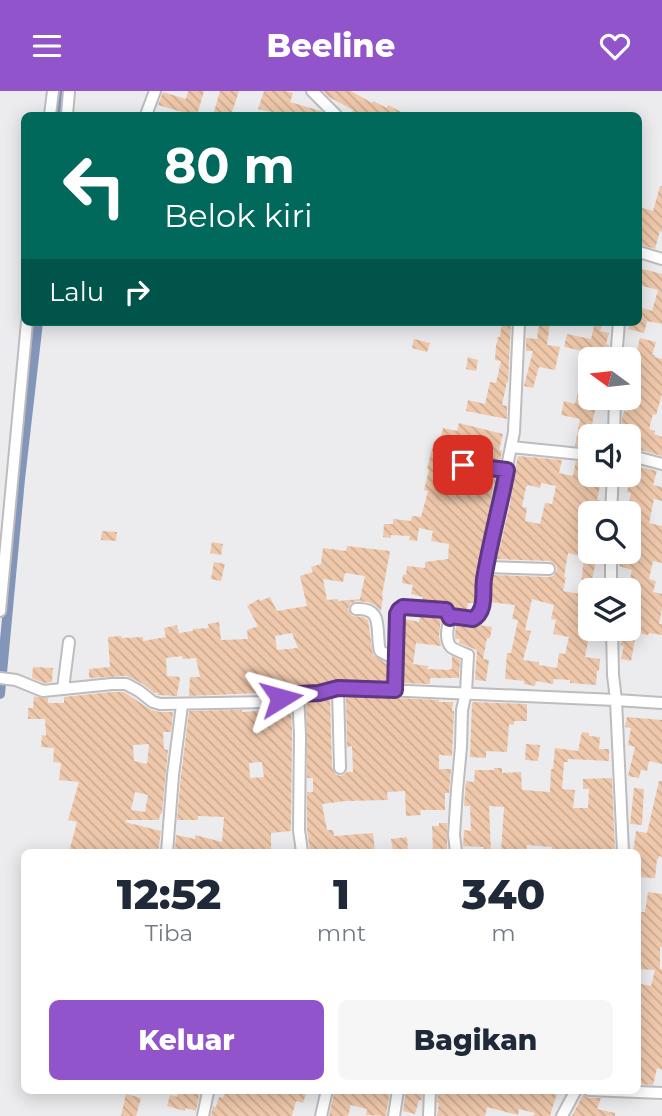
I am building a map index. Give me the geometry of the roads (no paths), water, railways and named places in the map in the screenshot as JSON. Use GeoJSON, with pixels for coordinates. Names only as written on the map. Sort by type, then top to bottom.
{"type":"FeatureCollection","features":[{"type":"Feature","properties":{"kind":"street"},"geometry":{"type":"LineString","coordinates":[[50,112],[52,91]]}},
{"type":"Feature","properties":{"kind":"street"},"geometry":{"type":"LineString","coordinates":[[67,112],[69,91]]}},
{"type":"Feature","properties":{"kind":"street"},"geometry":{"type":"LineString","coordinates":[[147,112],[155,91]]}},
{"type":"Feature","properties":{"kind":"street"},"geometry":{"type":"LineString","coordinates":[[316,92],[333,112]]}},
{"type":"Feature","properties":{"kind":"street"},"geometry":{"type":"LineString","coordinates":[[642,254],[662,259]]}},
{"type":"Feature","properties":{"kind":"street"},"geometry":{"type":"LineString","coordinates":[[0,611],[27,326]]}},
{"type":"Feature","properties":{"kind":"street"},"geometry":{"type":"LineString","coordinates":[[450,618],[473,619],[480,614],[486,568],[512,447],[519,326]]}},
{"type":"Feature","properties":{"kind":"street"},"geometry":{"type":"LineString","coordinates":[[617,347],[619,326]]}},
{"type":"Feature","properties":{"kind":"street"},"geometry":{"type":"LineString","coordinates":[[512,447],[578,455]]}},
{"type":"Feature","properties":{"kind":"street"},"geometry":{"type":"LineString","coordinates":[[641,458],[662,464]]}},
{"type":"Feature","properties":{"kind":"street"},"geometry":{"type":"LineString","coordinates":[[441,462],[507,470]]}},
{"type":"Feature","properties":{"kind":"street"},"geometry":{"type":"LineString","coordinates":[[486,568],[549,569]]}},
{"type":"Feature","properties":{"kind":"street"},"geometry":{"type":"LineString","coordinates":[[395,690],[399,610],[403,607],[446,610],[450,618],[447,629],[451,647],[468,655],[467,692],[461,710],[454,835],[456,849]]}},
{"type":"Feature","properties":{"kind":"street"},"geometry":{"type":"LineString","coordinates":[[356,609],[371,611],[376,616],[380,650],[395,658]]}},
{"type":"Feature","properties":{"kind":"street"},"geometry":{"type":"LineString","coordinates":[[612,641],[623,849]]}},
{"type":"Feature","properties":{"kind":"street"},"geometry":{"type":"LineString","coordinates":[[63,689],[69,642]]}},
{"type":"Feature","properties":{"kind":"street"},"geometry":{"type":"LineString","coordinates":[[0,678],[13,679],[43,691],[126,684],[153,702],[182,705],[265,702],[338,688],[662,702]]}},
{"type":"Feature","properties":{"kind":"street"},"geometry":{"type":"LineString","coordinates":[[338,688],[340,768]]}},
{"type":"Feature","properties":{"kind":"street"},"geometry":{"type":"LineString","coordinates":[[298,694],[299,830],[302,849]]}},
{"type":"Feature","properties":{"kind":"street"},"geometry":{"type":"LineString","coordinates":[[167,849],[182,705]]}},
{"type":"Feature","properties":{"kind":"street"},"geometry":{"type":"LineString","coordinates":[[641,1092],[662,1093]]}},
{"type":"Feature","properties":{"kind":"street"},"geometry":{"type":"LineString","coordinates":[[203,1116],[208,1094]]}},
{"type":"Feature","properties":{"kind":"street"},"geometry":{"type":"LineString","coordinates":[[321,1116],[326,1094]]}},
{"type":"Feature","properties":{"kind":"street"},"geometry":{"type":"LineString","coordinates":[[394,1116],[397,1094]]}},
{"type":"Feature","properties":{"kind":"street"},"geometry":{"type":"LineString","coordinates":[[429,1116],[430,1094]]}},
{"type":"Feature","properties":{"kind":"street"},"geometry":{"type":"LineString","coordinates":[[562,1116],[574,1094]]}},
{"type":"Feature","properties":{"kind":"waterway"},"geometry":{"type":"LineString","coordinates":[[60,112],[62,91]]}},
{"type":"Feature","properties":{"kind":"waterway"},"geometry":{"type":"LineString","coordinates":[[0,694],[38,326]]}}]}
